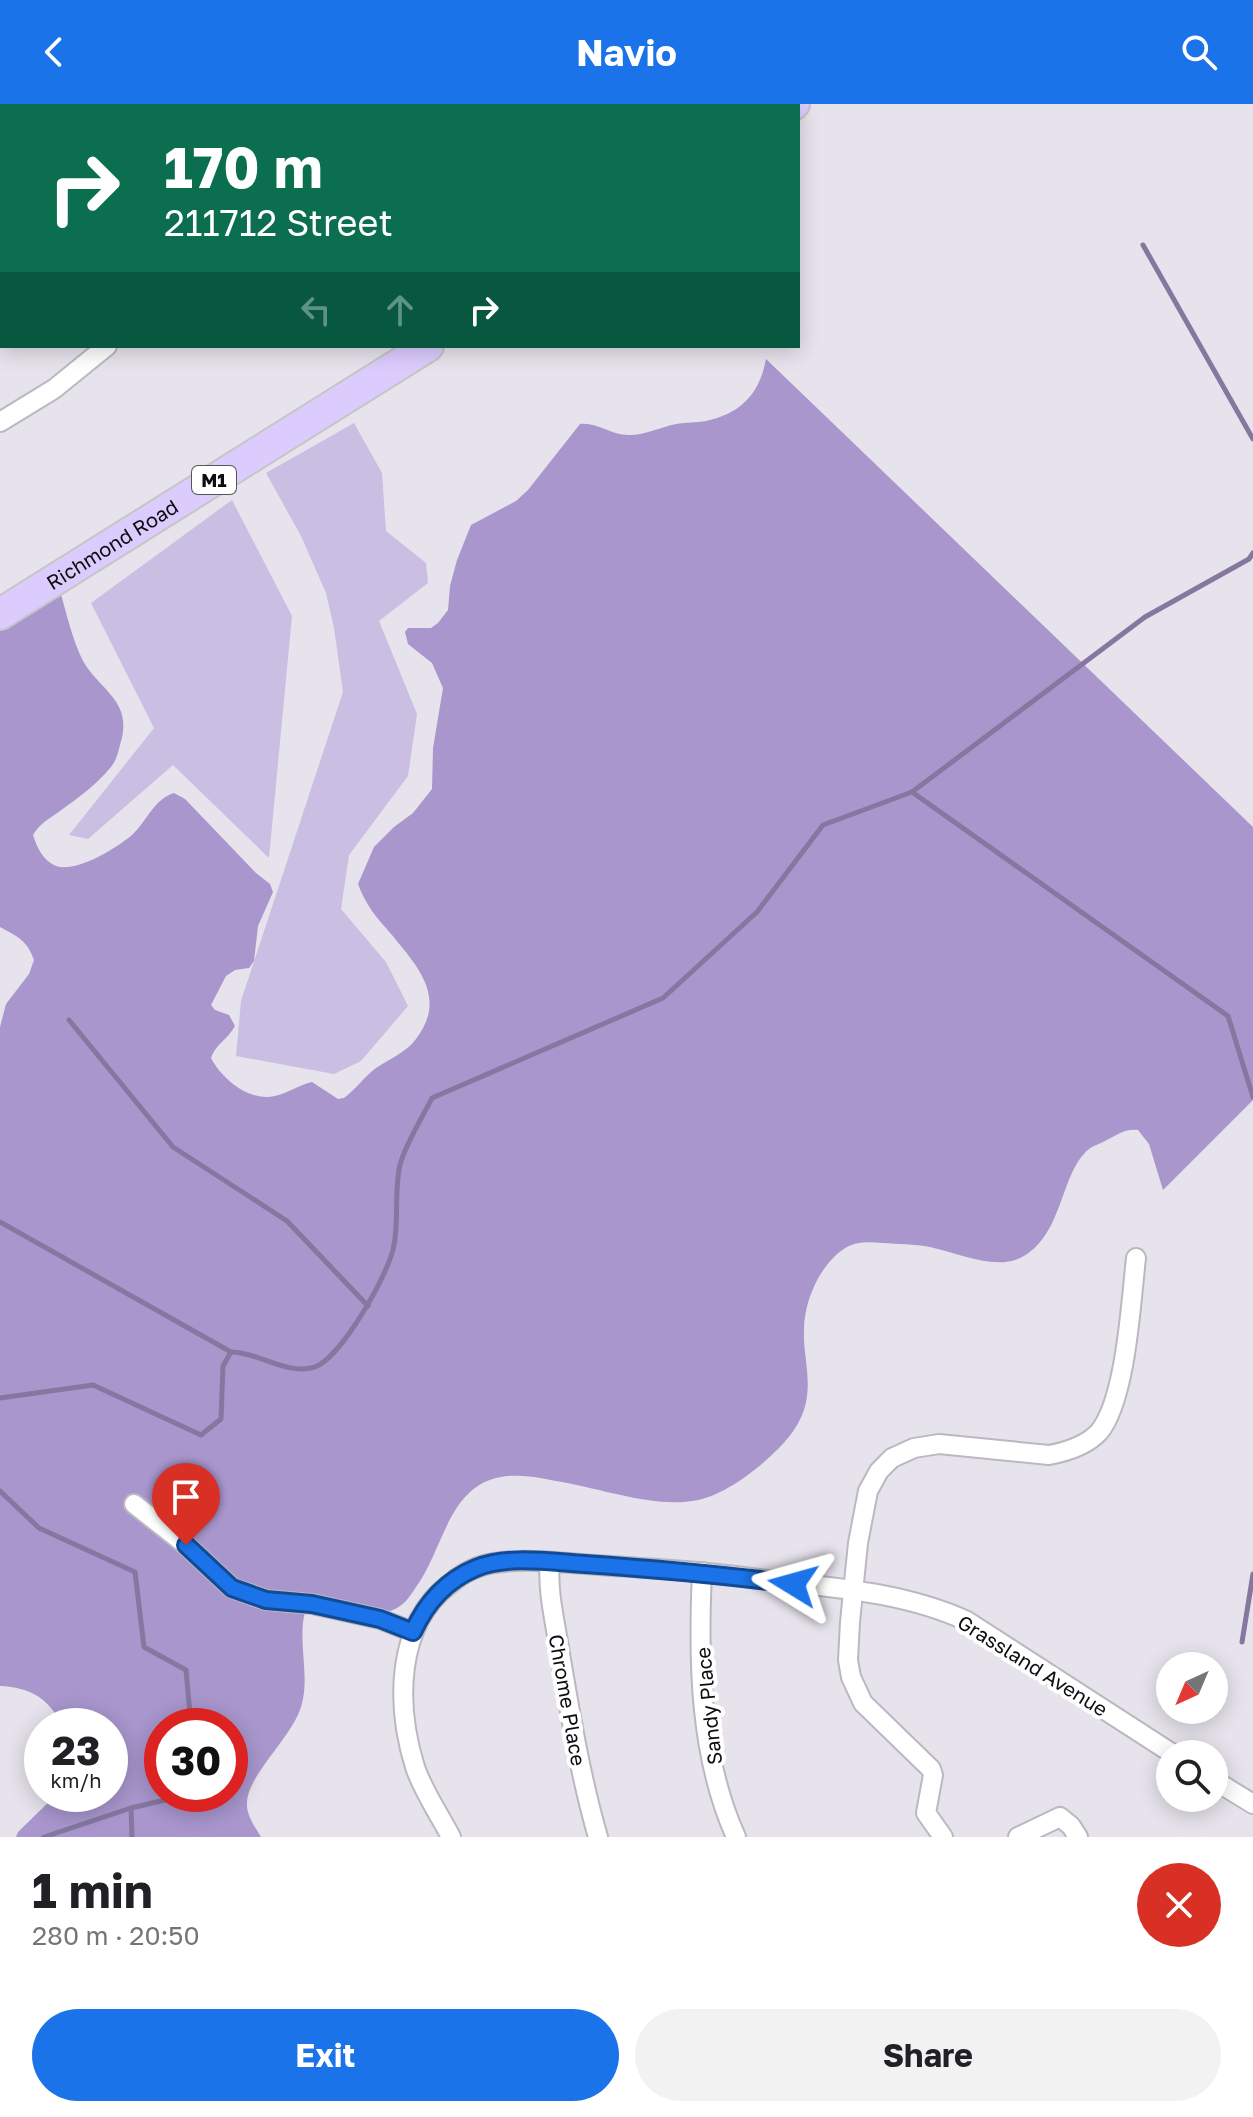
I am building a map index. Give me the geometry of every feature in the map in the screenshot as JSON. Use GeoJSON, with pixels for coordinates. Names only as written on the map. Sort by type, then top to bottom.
{"type":"FeatureCollection","features":[{"type":"Feature","properties":{"kind":"highway","name":"Richmond Road"},"geometry":{"type":"LineString","coordinates":[[0,614],[425,348]]}},
{"type":"Feature","properties":{"kind":"street"},"geometry":{"type":"LineString","coordinates":[[0,422],[54,389],[105,348]]}},
{"type":"Feature","properties":{"kind":"street"},"geometry":{"type":"LineString","coordinates":[[943,1837],[926,1813],[933,1775],[931,1769],[863,1703],[851,1677],[848,1660],[853,1592],[868,1491],[879,1471],[892,1458],[914,1448],[939,1444],[1049,1455],[1061,1453],[1097,1435],[1115,1404],[1136,1258]]}},
{"type":"Feature","properties":{"kind":"street"},"geometry":{"type":"LineString","coordinates":[[134,1504],[186,1545],[232,1588],[266,1600],[312,1604],[380,1619],[413,1632]]}},
{"type":"Feature","properties":{"kind":"street","name":"Grassland Avenue"},"geometry":{"type":"LineString","coordinates":[[451,1837],[415,1767],[404,1712],[405,1669],[420,1615],[440,1591],[460,1576],[494,1563],[550,1562],[702,1572],[892,1595],[967,1621],[1156,1743]]}},
{"type":"Feature","properties":{"kind":"street","name":"Chrome Place"},"geometry":{"type":"LineString","coordinates":[[550,1562],[552,1600],[576,1752],[598,1837]]}},
{"type":"Feature","properties":{"kind":"street","name":"Sandy Place"},"geometry":{"type":"LineString","coordinates":[[702,1572],[702,1693],[710,1754],[727,1818],[736,1837]]}},
{"type":"Feature","properties":{"kind":"street"},"geometry":{"type":"LineString","coordinates":[[1228,1789],[1253,1804]]}},
{"type":"Feature","properties":{"kind":"street"},"geometry":{"type":"LineString","coordinates":[[1018,1837],[1060,1817],[1078,1837]]}},
{"type":"Feature","properties":{"kind":"shaded area"},"geometry":{"type":"Polygon","coordinates":[[[766,359],[1253,827],[1253,1100],[1163,1190],[1149,1144],[1138,1130],[1125,1131],[1091,1148],[1072,1172],[1047,1233],[1024,1256],[1013,1260],[990,1262],[924,1246],[873,1242],[847,1247],[822,1272],[807,1306],[804,1338],[808,1388],[801,1418],[779,1448],[760,1465],[716,1494],[692,1501],[662,1502],[542,1478],[501,1477],[483,1483],[458,1506],[425,1572],[399,1607],[390,1611],[328,1599],[306,1608],[302,1632],[305,1683],[301,1707],[289,1731],[254,1781],[248,1798],[248,1708],[144,1708],[144,1812],[248,1812],[261,1837],[16,1837],[39,1812],[128,1812],[128,1708],[51,1708],[30,1692],[0,1686],[0,1027],[6,1004],[29,974],[34,960],[25,943],[0,927],[0,629],[60,591],[83,661],[114,698],[123,718],[120,745],[111,767],[33,835],[43,856],[62,867],[83,863],[106,853],[132,835],[167,796],[174,793],[185,799],[270,884],[273,892],[258,926],[254,961],[249,968],[235,970],[226,976],[211,1005],[215,1010],[229,1015],[235,1026],[211,1058],[229,1081],[256,1096],[275,1096],[312,1082],[338,1099],[344,1098],[376,1068],[412,1043],[425,1024],[429,1010],[426,984],[420,972],[372,911],[358,884],[374,847],[413,813],[432,789],[433,748],[443,688],[432,663],[408,644],[405,632],[408,628],[431,628],[438,623],[448,610],[457,560],[471,525],[516,501],[528,490],[580,424],[634,435],[676,424],[702,422],[739,407],[759,382],[766,359]]]}},
{"type":"Feature","properties":{"kind":"shaded area"},"geometry":{"type":"Polygon","coordinates":[[[354,423],[382,473],[386,531],[426,563],[428,583],[379,621],[417,714],[408,776],[349,855],[341,909],[386,962],[408,1006],[361,1061],[334,1074],[236,1056],[241,1001],[343,692],[326,593],[301,536],[266,473],[354,423]]]}},
{"type":"Feature","properties":{"kind":"shaded area"},"geometry":{"type":"Polygon","coordinates":[[[232,500],[292,616],[269,858],[173,765],[88,839],[69,835],[154,728],[91,603],[232,500]]]}},
{"type":"Feature","properties":{"kind":"waterway"},"geometry":{"type":"LineString","coordinates":[[1143,245],[1253,439]]}},
{"type":"Feature","properties":{"kind":"waterway"},"geometry":{"type":"LineString","coordinates":[[0,1398],[93,1385],[201,1435],[221,1419],[223,1366],[231,1352],[304,1369],[326,1360],[363,1313],[391,1258],[402,1157],[432,1098],[663,998],[757,912],[823,825],[912,792],[1145,617],[1249,559],[1253,553]]}},
{"type":"Feature","properties":{"kind":"waterway"},"geometry":{"type":"LineString","coordinates":[[912,792],[1228,1016],[1253,1097]]}},
{"type":"Feature","properties":{"kind":"waterway"},"geometry":{"type":"LineString","coordinates":[[69,1020],[173,1147],[287,1221],[368,1306]]}},
{"type":"Feature","properties":{"kind":"waterway"},"geometry":{"type":"LineString","coordinates":[[0,1222],[231,1352]]}},
{"type":"Feature","properties":{"kind":"waterway"},"geometry":{"type":"LineString","coordinates":[[0,1491],[39,1528],[135,1572],[144,1647],[186,1670],[189,1708]]}},
{"type":"Feature","properties":{"kind":"waterway"},"geometry":{"type":"LineString","coordinates":[[1242,1642],[1253,1574]]}},
{"type":"Feature","properties":{"kind":"waterway"},"geometry":{"type":"LineString","coordinates":[[132,1837],[131,1808],[144,1805]]}},
{"type":"Feature","properties":{"kind":"waterway"},"geometry":{"type":"LineString","coordinates":[[44,1837],[131,1808]]}},
{"type":"Feature","properties":{"kind":"route"},"geometry":{"type":"LineString","coordinates":[[186,1545],[232,1588],[266,1600],[312,1604],[380,1619],[413,1632],[420,1615],[440,1591],[477,1567],[494,1563],[550,1562],[702,1572],[793,1584]]}}]}
